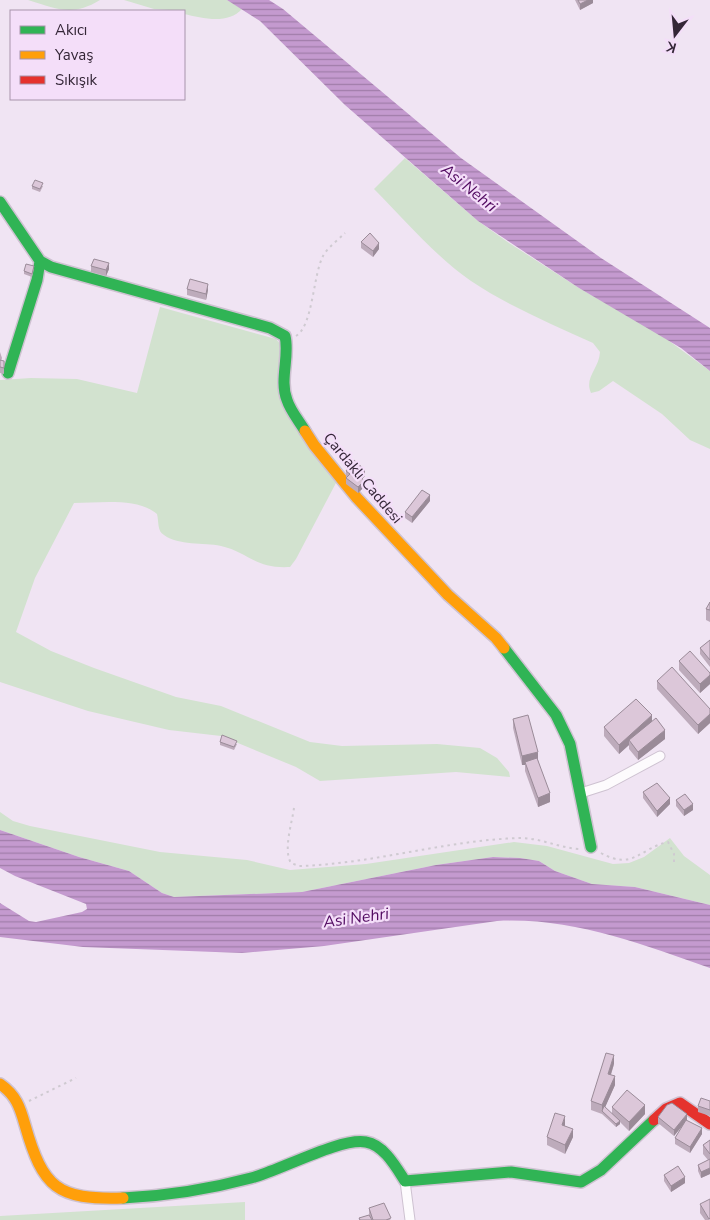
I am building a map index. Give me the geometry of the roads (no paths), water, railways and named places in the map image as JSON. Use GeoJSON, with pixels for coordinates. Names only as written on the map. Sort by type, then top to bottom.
{"type":"FeatureCollection","features":[{"type":"Feature","properties":{"kind":"street"},"geometry":{"type":"LineString","coordinates":[[0,202],[40,261],[37,280],[8,373]]}},
{"type":"Feature","properties":{"kind":"street","name":"Çardaklı Caddesi"},"geometry":{"type":"LineString","coordinates":[[40,261],[66,273],[280,332],[287,340],[285,388],[290,407],[314,444],[352,492],[448,595],[496,638],[556,715],[570,744],[592,847]]}},
{"type":"Feature","properties":{"kind":"street"},"geometry":{"type":"LineString","coordinates":[[581,793],[606,785],[660,756]]}},
{"type":"Feature","properties":{"kind":"street"},"geometry":{"type":"LineString","coordinates":[[0,1084],[12,1094],[19,1106],[37,1165],[58,1190],[86,1198],[171,1193],[214,1187],[252,1178],[346,1144],[365,1140],[382,1150],[405,1181],[410,1220]]}},
{"type":"Feature","properties":{"kind":"street"},"geometry":{"type":"LineString","coordinates":[[405,1181],[511,1172],[581,1182],[601,1170],[666,1109],[680,1103],[710,1124]]}},
{"type":"Feature","properties":{"kind":"water","name":"Asi Nehri"},"geometry":{"type":"Polygon","coordinates":[[[227,0],[269,0],[283,9],[461,158],[601,258],[710,328],[710,371],[681,348],[579,288],[478,221],[345,105],[260,21],[227,0]]]}},
{"type":"Feature","properties":{"kind":"water","name":"Asi Nehri"},"geometry":{"type":"Polygon","coordinates":[[[0,830],[79,857],[129,871],[162,893],[174,897],[302,892],[436,865],[493,857],[539,861],[555,871],[592,884],[635,887],[710,905],[710,968],[605,934],[552,923],[525,921],[497,921],[324,946],[242,953],[83,947],[0,937],[0,903],[29,921],[36,922],[82,912],[87,909],[86,904],[15,876],[0,868],[0,830]]]}}]}
